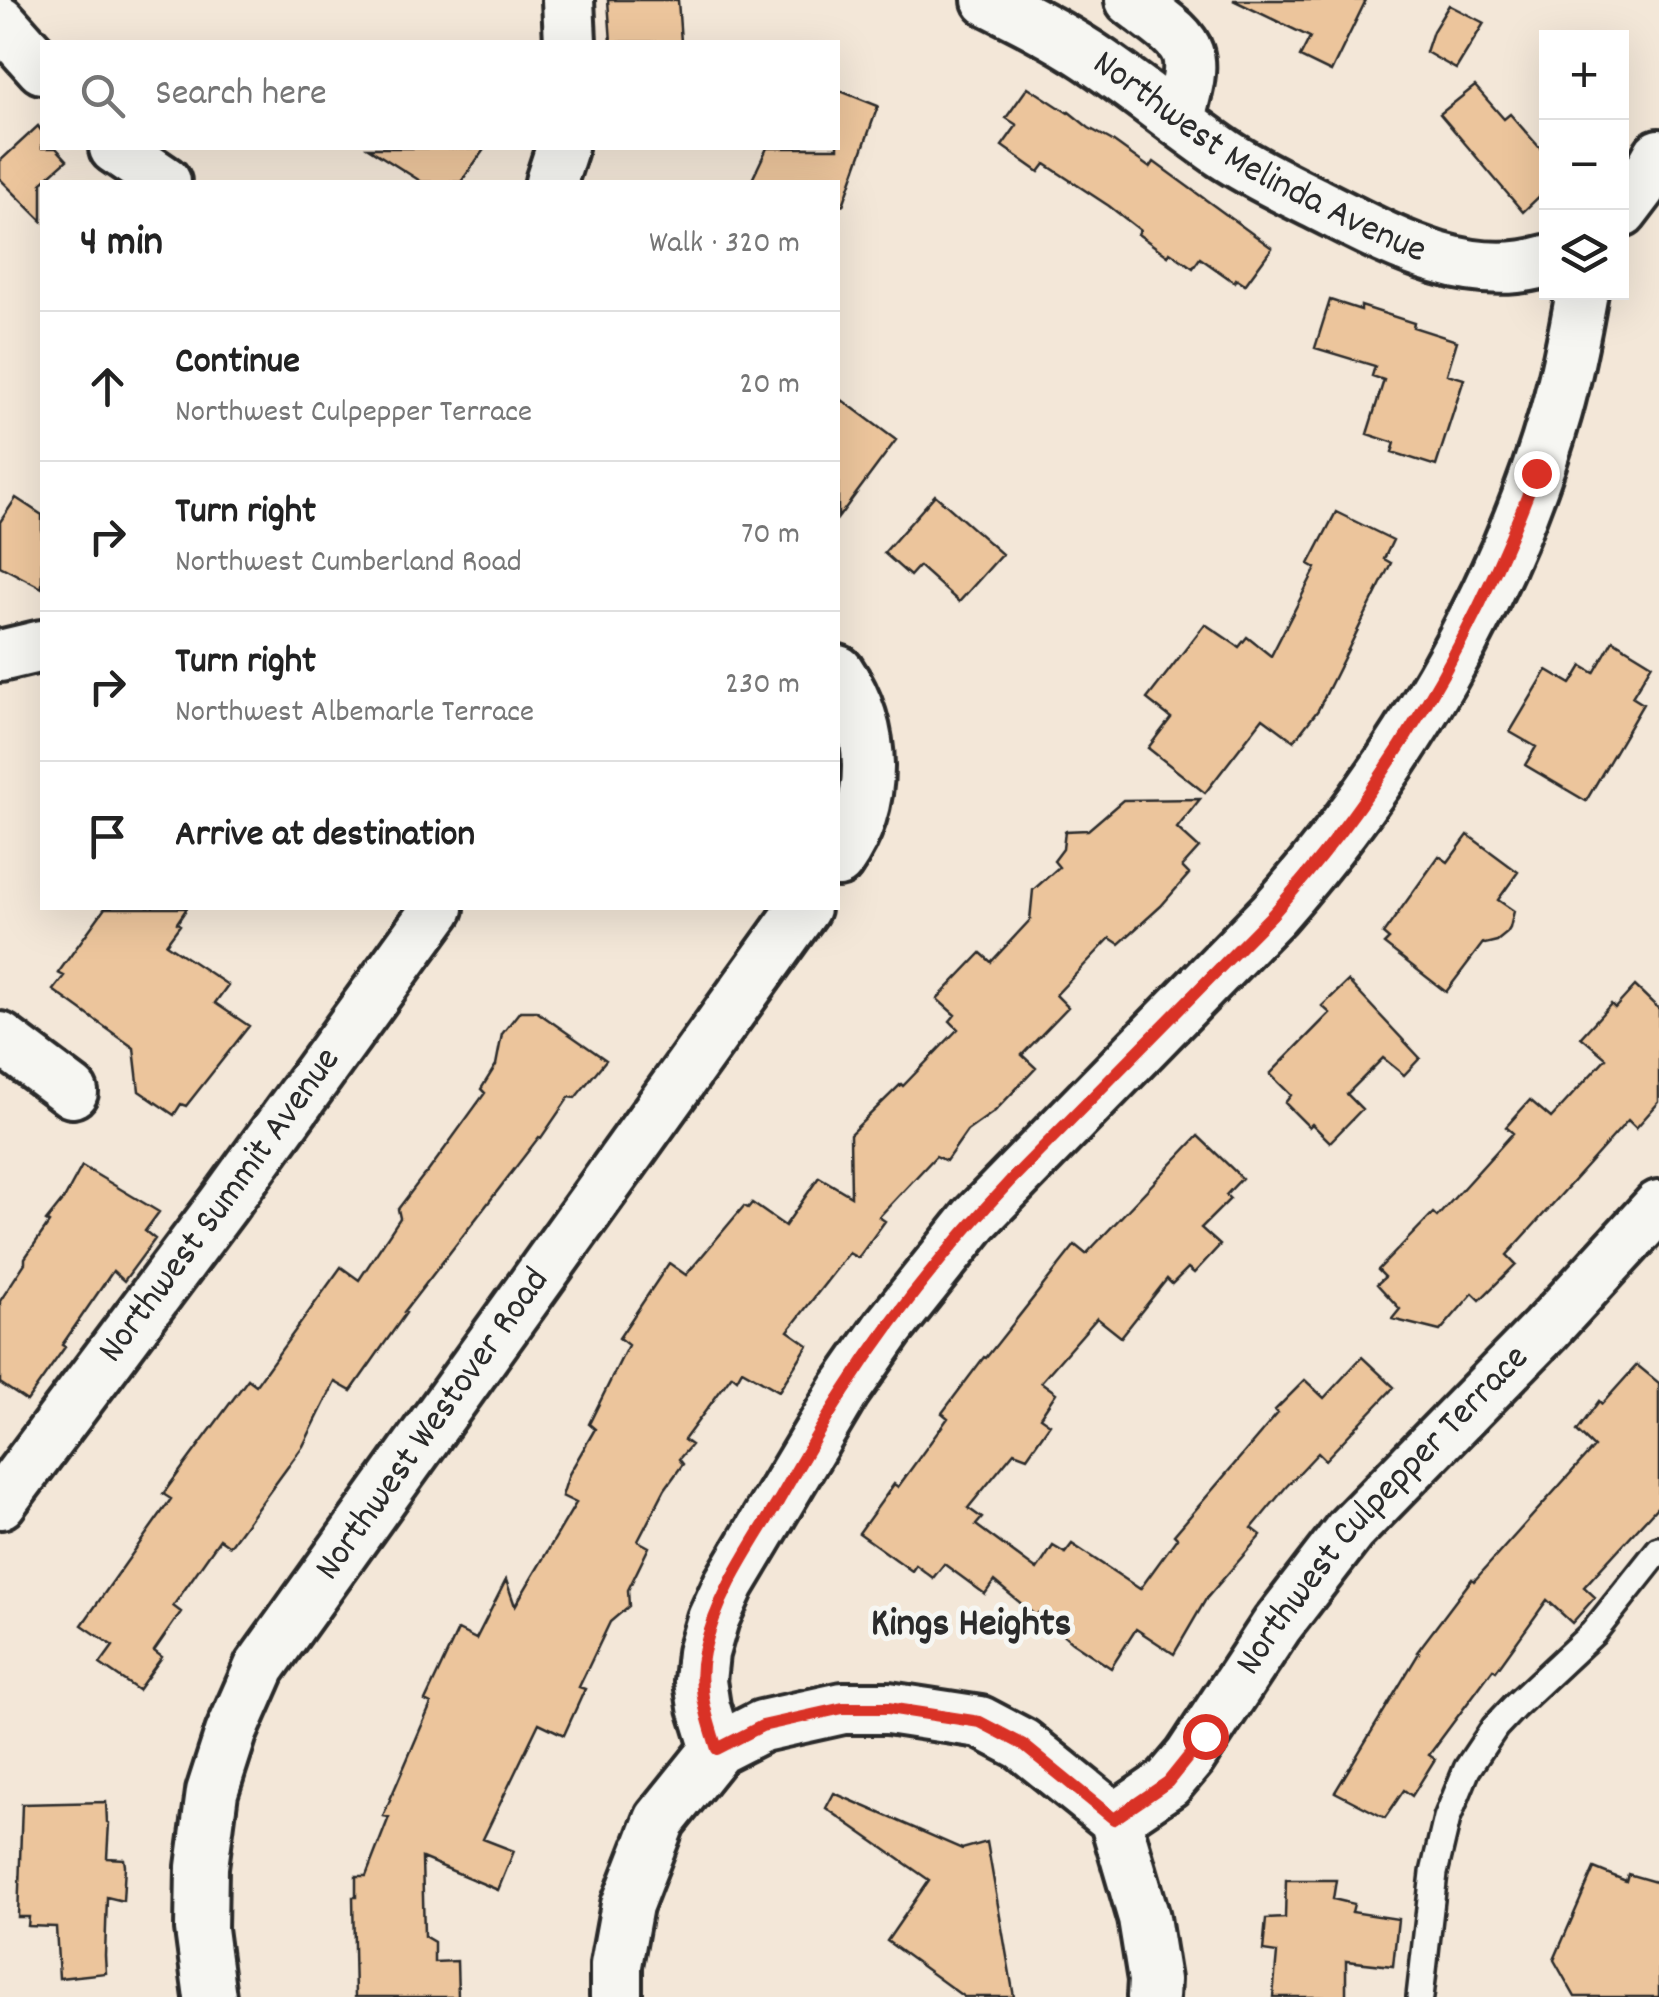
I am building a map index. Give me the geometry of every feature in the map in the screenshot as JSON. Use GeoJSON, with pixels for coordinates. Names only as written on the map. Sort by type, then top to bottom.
{"type":"FeatureCollection","features":[{"type":"Feature","properties":{"kind":"street"},"geometry":{"type":"LineString","coordinates":[[568,0],[570,40]]}},
{"type":"Feature","properties":{"kind":"street","name":"Northwest Melinda Avenue"},"geometry":{"type":"LineString","coordinates":[[988,0],[1090,56],[1253,172],[1393,242],[1474,266],[1514,268],[1539,263]]}},
{"type":"Feature","properties":{"kind":"street"},"geometry":{"type":"LineString","coordinates":[[1132,0],[1180,38],[1190,58],[1190,82],[1178,120]]}},
{"type":"Feature","properties":{"kind":"street"},"geometry":{"type":"LineString","coordinates":[[0,21],[40,66]]}},
{"type":"Feature","properties":{"kind":"street"},"geometry":{"type":"LineString","coordinates":[[117,150],[162,180]]}},
{"type":"Feature","properties":{"kind":"street"},"geometry":{"type":"LineString","coordinates":[[552,180],[561,150]]}},
{"type":"Feature","properties":{"kind":"street"},"geometry":{"type":"LineString","coordinates":[[1623,210],[1659,154]]}},
{"type":"Feature","properties":{"kind":"street"},"geometry":{"type":"LineString","coordinates":[[717,1749],[700,1680],[713,1619],[729,1584],[844,1390],[974,1219],[1306,876],[1400,749],[1436,690],[1500,561],[1536,473],[1556,412],[1580,300]]}},
{"type":"Feature","properties":{"kind":"street"},"geometry":{"type":"LineString","coordinates":[[0,656],[40,646]]}},
{"type":"Feature","properties":{"kind":"street"},"geometry":{"type":"LineString","coordinates":[[840,674],[852,693],[869,753],[868,789],[858,824],[840,857]]}},
{"type":"Feature","properties":{"kind":"street","name":"Northwest Summit Avenue"},"geometry":{"type":"LineString","coordinates":[[0,1503],[235,1189],[437,910]]}},
{"type":"Feature","properties":{"kind":"street","name":"Northwest Westover Road"},"geometry":{"type":"LineString","coordinates":[[210,1997],[201,1929],[202,1867],[212,1792],[231,1733],[260,1667],[803,910]]}},
{"type":"Feature","properties":{"kind":"street"},"geometry":{"type":"LineString","coordinates":[[0,1038],[72,1092]]}},
{"type":"Feature","properties":{"kind":"street","name":"Northwest Culpepper Terrace"},"geometry":{"type":"LineString","coordinates":[[1114,1819],[1168,1782],[1190,1758],[1277,1625],[1350,1530],[1545,1330],[1659,1206]]}},
{"type":"Feature","properties":{"kind":"street"},"geometry":{"type":"LineString","coordinates":[[616,1997],[616,1964],[627,1906],[660,1820],[717,1749],[762,1726],[843,1708],[888,1708],[980,1722],[1022,1744],[1114,1819],[1144,1918],[1154,1997]]}},
{"type":"Feature","properties":{"kind":"lane"},"geometry":{"type":"LineString","coordinates":[[1420,1997],[1434,1873],[1446,1818],[1467,1769],[1495,1727],[1593,1633],[1659,1550]]}},
{"type":"Feature","properties":{"kind":"building"},"geometry":{"type":"Polygon","coordinates":[[[608,0],[678,0],[681,40],[611,40],[608,0]]]}},
{"type":"Feature","properties":{"kind":"building"},"geometry":{"type":"Polygon","coordinates":[[[1233,0],[1366,0],[1331,72],[1300,57],[1310,37],[1233,0]]]}},
{"type":"Feature","properties":{"kind":"building"},"geometry":{"type":"Polygon","coordinates":[[[1449,5],[1484,23],[1456,69],[1426,52],[1449,5]]]}},
{"type":"Feature","properties":{"kind":"building"},"geometry":{"type":"Polygon","coordinates":[[[1475,86],[1504,119],[1510,114],[1539,147],[1539,197],[1523,212],[1440,114],[1475,86]]]}},
{"type":"Feature","properties":{"kind":"building"},"geometry":{"type":"Polygon","coordinates":[[[1028,87],[1150,168],[1154,162],[1272,248],[1245,285],[1236,279],[1234,282],[1200,258],[1193,268],[1170,252],[1168,256],[1109,206],[1045,164],[1039,172],[1002,146],[1017,125],[1006,118],[1028,87]]]}},
{"type":"Feature","properties":{"kind":"building"},"geometry":{"type":"Polygon","coordinates":[[[840,91],[878,106],[843,205],[840,180],[752,180],[766,150],[840,150],[840,91]]]}},
{"type":"Feature","properties":{"kind":"building"},"geometry":{"type":"Polygon","coordinates":[[[38,126],[40,150],[58,150],[67,160],[40,180],[40,219],[0,179],[0,161],[38,126]]]}},
{"type":"Feature","properties":{"kind":"building"},"geometry":{"type":"Polygon","coordinates":[[[371,150],[484,150],[462,180],[419,180],[371,150]]]}},
{"type":"Feature","properties":{"kind":"building"},"geometry":{"type":"Polygon","coordinates":[[[1330,300],[1414,323],[1413,327],[1457,341],[1447,374],[1464,379],[1436,466],[1392,452],[1395,443],[1367,434],[1384,380],[1372,376],[1375,366],[1315,348],[1330,300]]]}},
{"type":"Feature","properties":{"kind":"building"},"geometry":{"type":"Polygon","coordinates":[[[840,398],[896,440],[840,515],[840,398]]]}},
{"type":"Feature","properties":{"kind":"building"},"geometry":{"type":"Polygon","coordinates":[[[935,495],[1002,554],[959,602],[919,566],[910,576],[884,553],[935,495]]]}},
{"type":"Feature","properties":{"kind":"building"},"geometry":{"type":"Polygon","coordinates":[[[16,498],[40,514],[40,587],[0,566],[0,522],[16,498]]]}},
{"type":"Feature","properties":{"kind":"building"},"geometry":{"type":"Polygon","coordinates":[[[1336,512],[1393,540],[1384,559],[1391,563],[1318,710],[1294,741],[1263,718],[1205,793],[1148,748],[1171,718],[1147,699],[1205,624],[1239,647],[1247,637],[1271,656],[1316,568],[1309,564],[1336,512]]]}},
{"type":"Feature","properties":{"kind":"building"},"geometry":{"type":"Polygon","coordinates":[[[1613,640],[1652,664],[1632,697],[1643,704],[1586,801],[1525,765],[1536,747],[1510,732],[1547,670],[1571,684],[1582,666],[1594,673],[1613,640]]]}},
{"type":"Feature","properties":{"kind":"building"},"geometry":{"type":"Polygon","coordinates":[[[1200,799],[1177,828],[1199,848],[1182,867],[1189,874],[1119,944],[1110,938],[1056,995],[1068,1007],[1022,1055],[1036,1068],[995,1111],[967,1131],[946,1161],[936,1156],[879,1217],[885,1221],[858,1258],[849,1253],[788,1331],[808,1345],[779,1391],[742,1370],[737,1379],[732,1375],[684,1440],[691,1445],[679,1459],[683,1464],[638,1541],[649,1547],[628,1590],[629,1606],[610,1622],[579,1687],[585,1689],[564,1735],[539,1723],[483,1839],[514,1851],[498,1890],[422,1858],[424,1936],[434,1942],[434,1962],[457,1961],[458,1997],[355,1997],[356,1876],[366,1876],[389,1817],[383,1816],[431,1704],[425,1701],[458,1630],[476,1639],[506,1580],[515,1606],[576,1503],[562,1496],[569,1474],[595,1429],[589,1424],[628,1345],[619,1338],[669,1263],[686,1275],[744,1206],[748,1208],[752,1203],[785,1226],[819,1177],[851,1196],[850,1134],[958,1029],[950,1021],[955,1015],[937,999],[981,953],[991,962],[1030,920],[1033,890],[1059,867],[1054,861],[1063,849],[1065,831],[1088,830],[1123,800],[1200,799]]]}},
{"type":"Feature","properties":{"kind":"building"},"geometry":{"type":"Polygon","coordinates":[[[1468,835],[1518,872],[1498,900],[1514,911],[1507,933],[1497,941],[1483,943],[1446,992],[1384,944],[1389,939],[1383,934],[1439,856],[1448,862],[1468,835]]]}},
{"type":"Feature","properties":{"kind":"building"},"geometry":{"type":"Polygon","coordinates":[[[104,910],[186,910],[166,944],[228,985],[215,1003],[249,1026],[186,1106],[181,1104],[174,1115],[139,1091],[134,1048],[53,990],[64,976],[58,973],[104,910]]]}},
{"type":"Feature","properties":{"kind":"building"},"geometry":{"type":"Polygon","coordinates":[[[1348,981],[1420,1058],[1404,1075],[1383,1058],[1347,1094],[1362,1109],[1330,1142],[1285,1103],[1291,1095],[1270,1074],[1330,1013],[1322,1006],[1348,981]]]}},
{"type":"Feature","properties":{"kind":"building"},"geometry":{"type":"Polygon","coordinates":[[[1635,986],[1659,1009],[1659,1102],[1636,1128],[1628,1120],[1507,1255],[1516,1264],[1480,1300],[1473,1293],[1440,1331],[1392,1319],[1400,1309],[1377,1284],[1385,1277],[1378,1270],[1433,1213],[1437,1217],[1513,1133],[1506,1127],[1530,1100],[1551,1118],[1606,1058],[1581,1037],[1611,1004],[1615,1008],[1635,986]]]}},
{"type":"Feature","properties":{"kind":"building"},"geometry":{"type":"Polygon","coordinates":[[[520,1011],[536,1011],[606,1060],[575,1098],[569,1097],[404,1312],[351,1391],[335,1382],[303,1446],[230,1546],[220,1539],[173,1606],[181,1612],[154,1651],[162,1657],[138,1690],[100,1664],[113,1646],[82,1625],[171,1499],[163,1494],[248,1379],[256,1385],[341,1267],[359,1280],[400,1218],[398,1209],[485,1093],[481,1089],[496,1065],[502,1034],[520,1011]]]}},
{"type":"Feature","properties":{"kind":"building"},"geometry":{"type":"Polygon","coordinates":[[[1198,1136],[1242,1178],[1226,1195],[1230,1199],[1201,1228],[1220,1245],[1194,1273],[1188,1268],[1172,1284],[1167,1279],[1121,1337],[1097,1318],[1041,1382],[1056,1393],[1040,1417],[1050,1424],[1027,1457],[1014,1452],[968,1508],[982,1518],[976,1525],[1037,1570],[1053,1546],[1065,1553],[1072,1544],[1140,1589],[1177,1538],[1174,1535],[1278,1413],[1275,1410],[1305,1380],[1324,1398],[1362,1357],[1394,1387],[1325,1460],[1318,1453],[1252,1528],[1261,1535],[1206,1599],[1174,1654],[1136,1629],[1111,1668],[1038,1613],[1036,1616],[994,1581],[985,1594],[944,1564],[933,1578],[916,1565],[912,1571],[859,1533],[948,1418],[942,1413],[984,1357],[1075,1245],[1086,1254],[1198,1136]]]}},
{"type":"Feature","properties":{"kind":"building"},"geometry":{"type":"Polygon","coordinates":[[[82,1166],[159,1212],[145,1231],[155,1239],[124,1281],[113,1271],[27,1401],[0,1383],[0,1301],[82,1166]]]}},
{"type":"Feature","properties":{"kind":"building"},"geometry":{"type":"Polygon","coordinates":[[[1637,1365],[1659,1383],[1659,1505],[1584,1587],[1595,1597],[1572,1623],[1547,1600],[1429,1755],[1435,1759],[1412,1796],[1404,1790],[1385,1818],[1335,1792],[1417,1652],[1472,1579],[1594,1447],[1577,1431],[1599,1401],[1602,1404],[1637,1365]]]}},
{"type":"Feature","properties":{"kind":"building"},"geometry":{"type":"Polygon","coordinates":[[[834,1793],[962,1849],[987,1842],[1014,1997],[964,1997],[887,1941],[929,1880],[826,1808],[834,1793]]]}},
{"type":"Feature","properties":{"kind":"building"},"geometry":{"type":"Polygon","coordinates":[[[106,1802],[107,1858],[124,1859],[125,1866],[123,1901],[107,1897],[106,1973],[59,1978],[56,1927],[28,1926],[29,1917],[18,1917],[22,1804],[106,1802]]]}},
{"type":"Feature","properties":{"kind":"building"},"geometry":{"type":"Polygon","coordinates":[[[1594,1868],[1626,1881],[1628,1874],[1659,1883],[1659,1997],[1575,1997],[1554,1960],[1594,1868]]]}},
{"type":"Feature","properties":{"kind":"building"},"geometry":{"type":"Polygon","coordinates":[[[1286,1880],[1336,1880],[1333,1899],[1354,1904],[1352,1912],[1398,1919],[1393,1966],[1346,1961],[1346,1997],[1273,1997],[1277,1953],[1263,1951],[1266,1919],[1285,1918],[1286,1880]]]}},
{"type":"Feature","properties":{"kind":"district","name":"Kings Heights"},"geometry":{"type":"Point","coordinates":[971,1626]}},
{"type":"Feature","properties":{"kind":"route"},"geometry":{"type":"LineString","coordinates":[[1205,1736],[1168,1782],[1114,1819],[1022,1744],[980,1722],[888,1708],[843,1708],[762,1726],[717,1749],[700,1680],[703,1654],[729,1584],[844,1390],[930,1272],[1011,1180],[1273,914],[1366,798],[1436,690],[1516,526],[1536,473]]}}]}
